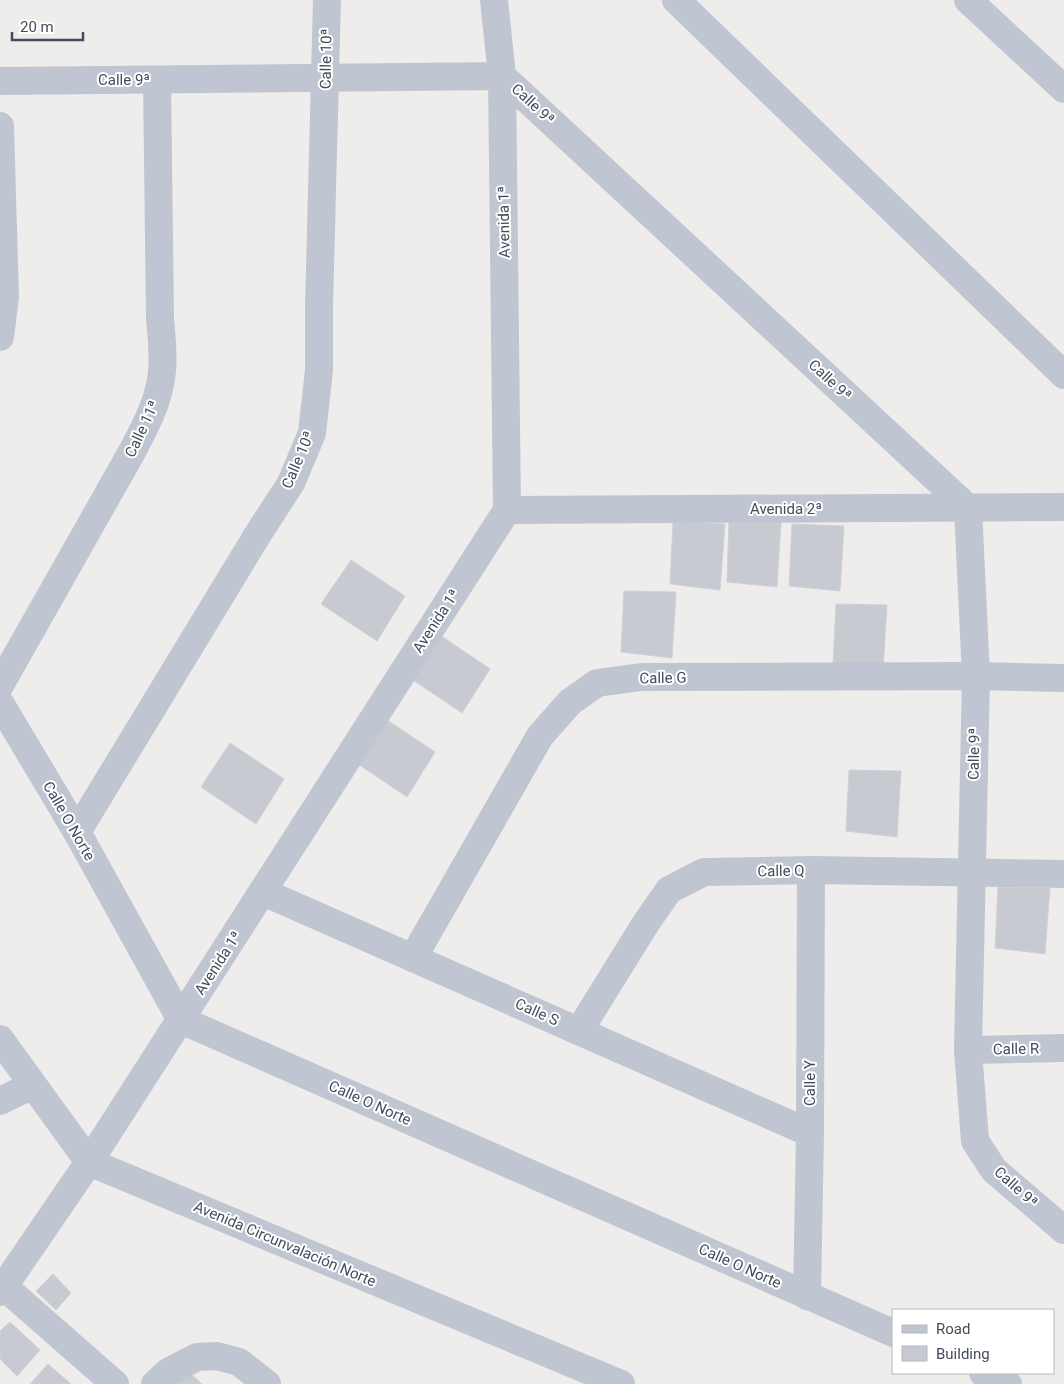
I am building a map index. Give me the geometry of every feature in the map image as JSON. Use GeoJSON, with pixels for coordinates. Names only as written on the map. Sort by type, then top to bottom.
{"type":"FeatureCollection","features":[{"type":"Feature","properties":{"kind":"street","name":"Calle 10ª"},"geometry":{"type":"LineString","coordinates":[[76,832],[291,483],[312,433],[319,370],[327,0]]}},
{"type":"Feature","properties":{"kind":"street","name":"Avenida 1ª"},"geometry":{"type":"LineString","coordinates":[[2,1287],[89,1162],[507,510],[502,76],[494,0]]}},
{"type":"Feature","properties":{"kind":"street"},"geometry":{"type":"LineString","coordinates":[[676,0],[1064,375]]}},
{"type":"Feature","properties":{"kind":"street"},"geometry":{"type":"LineString","coordinates":[[968,0],[1064,90]]}},
{"type":"Feature","properties":{"kind":"street","name":"Calle 9ª"},"geometry":{"type":"LineString","coordinates":[[0,81],[502,76],[968,508],[976,676],[968,1050],[974,1141],[994,1170],[1064,1230]]}},
{"type":"Feature","properties":{"kind":"street","name":"Calle 11ª"},"geometry":{"type":"LineString","coordinates":[[0,685],[137,443],[149,420],[160,388],[162,353],[157,80]]}},
{"type":"Feature","properties":{"kind":"street"},"geometry":{"type":"LineString","coordinates":[[0,126],[6,297],[0,337]]}},
{"type":"Feature","properties":{"kind":"street","name":"Avenida 2ª"},"geometry":{"type":"LineString","coordinates":[[507,510],[1064,507]]}},
{"type":"Feature","properties":{"kind":"street","name":"Calle G"},"geometry":{"type":"LineString","coordinates":[[413,958],[540,736],[570,702],[597,683],[641,677],[976,676],[1064,678]]}},
{"type":"Feature","properties":{"kind":"street","name":"Calle O Norte"},"geometry":{"type":"LineString","coordinates":[[0,703],[76,832],[181,1020],[892,1333]]}},
{"type":"Feature","properties":{"kind":"street","name":"Calle Q"},"geometry":{"type":"LineString","coordinates":[[579,1031],[669,890],[704,872],[811,870],[1064,874]]}},
{"type":"Feature","properties":{"kind":"street","name":"Calle Y"},"geometry":{"type":"LineString","coordinates":[[807,1296],[811,870]]}},
{"type":"Feature","properties":{"kind":"street","name":"Calle S"},"geometry":{"type":"LineString","coordinates":[[263,892],[810,1133]]}},
{"type":"Feature","properties":{"kind":"street"},"geometry":{"type":"LineString","coordinates":[[0,1039],[89,1162]]}},
{"type":"Feature","properties":{"kind":"street","name":"Calle R"},"geometry":{"type":"LineString","coordinates":[[968,1050],[1064,1048]]}},
{"type":"Feature","properties":{"kind":"street"},"geometry":{"type":"LineString","coordinates":[[0,1101],[33,1085]]}},
{"type":"Feature","properties":{"kind":"street","name":"Avenida Circunvalación Norte"},"geometry":{"type":"LineString","coordinates":[[89,1162],[621,1384]]}},
{"type":"Feature","properties":{"kind":"street"},"geometry":{"type":"LineString","coordinates":[[2,1287],[115,1384]]}},
{"type":"Feature","properties":{"kind":"street"},"geometry":{"type":"LineString","coordinates":[[155,1384],[168,1372],[197,1357],[216,1356],[239,1362],[267,1384]]}},
{"type":"Feature","properties":{"kind":"street"},"geometry":{"type":"LineString","coordinates":[[985,1374],[1008,1384]]}},
{"type":"Feature","properties":{"kind":"building"},"geometry":{"type":"Polygon","coordinates":[[[729,520],[781,522],[777,587],[727,582],[729,520]]]}},
{"type":"Feature","properties":{"kind":"building"},"geometry":{"type":"Polygon","coordinates":[[[673,522],[725,524],[720,590],[670,584],[673,522]]]}},
{"type":"Feature","properties":{"kind":"building"},"geometry":{"type":"Polygon","coordinates":[[[792,524],[844,526],[840,591],[789,586],[792,524]]]}},
{"type":"Feature","properties":{"kind":"building"},"geometry":{"type":"Polygon","coordinates":[[[351,560],[405,596],[377,641],[321,604],[351,560]]]}},
{"type":"Feature","properties":{"kind":"building"},"geometry":{"type":"Polygon","coordinates":[[[624,591],[676,592],[672,658],[621,652],[624,591]]]}},
{"type":"Feature","properties":{"kind":"building"},"geometry":{"type":"Polygon","coordinates":[[[836,604],[887,605],[883,671],[833,665],[836,604]]]}},
{"type":"Feature","properties":{"kind":"building"},"geometry":{"type":"Polygon","coordinates":[[[437,633],[490,669],[462,713],[407,676],[437,633]]]}},
{"type":"Feature","properties":{"kind":"building"},"geometry":{"type":"Polygon","coordinates":[[[381,716],[435,752],[407,797],[352,760],[381,716]]]}},
{"type":"Feature","properties":{"kind":"building"},"geometry":{"type":"Polygon","coordinates":[[[230,743],[284,779],[256,824],[201,787],[230,743]]]}},
{"type":"Feature","properties":{"kind":"building"},"geometry":{"type":"Polygon","coordinates":[[[849,770],[901,771],[897,837],[846,831],[849,770]]]}},
{"type":"Feature","properties":{"kind":"building"},"geometry":{"type":"Polygon","coordinates":[[[998,887],[1050,888],[1045,954],[995,948],[998,887]]]}},
{"type":"Feature","properties":{"kind":"building"},"geometry":{"type":"Polygon","coordinates":[[[53,1274],[71,1293],[56,1310],[36,1291],[53,1274]]]}},
{"type":"Feature","properties":{"kind":"building"},"geometry":{"type":"Polygon","coordinates":[[[10,1322],[40,1350],[17,1376],[0,1359],[0,1331],[10,1322]]]}},
{"type":"Feature","properties":{"kind":"building"},"geometry":{"type":"Polygon","coordinates":[[[48,1364],[71,1384],[30,1384],[48,1364]]]}},
{"type":"Feature","properties":{"kind":"building"},"geometry":{"type":"Polygon","coordinates":[[[190,1373],[202,1384],[169,1384],[175,1377],[180,1381],[190,1373]]]}}]}
